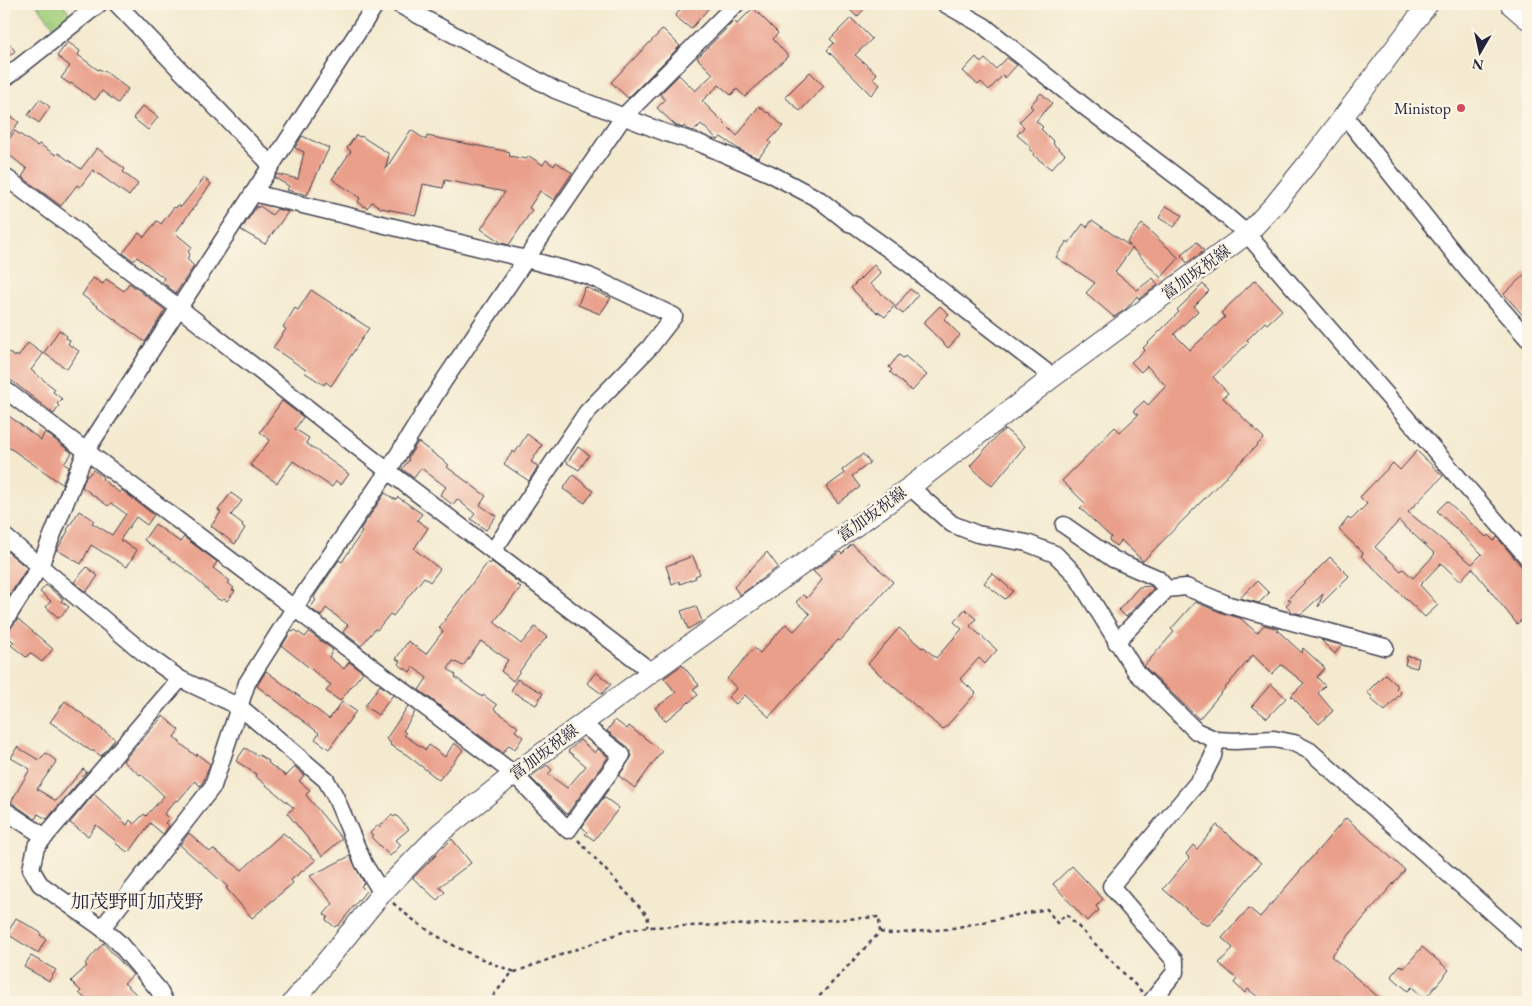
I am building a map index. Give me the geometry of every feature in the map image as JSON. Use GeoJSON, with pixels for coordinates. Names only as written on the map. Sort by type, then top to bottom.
{"type":"FeatureCollection","features":[{"type":"Feature","properties":{"kind":"highway"},"geometry":{"type":"LineString","coordinates":[[1513,4],[1528,17]]}},
{"type":"Feature","properties":{"kind":"main road","name":"富加坂祝線"},"geometry":{"type":"LineString","coordinates":[[296,1001],[382,893],[441,832],[514,774],[652,672],[910,487],[1053,377],[1246,234],[1275,204],[1316,153],[1428,4]]}},
{"type":"Feature","properties":{"kind":"street"},"geometry":{"type":"LineString","coordinates":[[4,80],[99,4]]}},
{"type":"Feature","properties":{"kind":"street"},"geometry":{"type":"LineString","coordinates":[[117,4],[271,165]]}},
{"type":"Feature","properties":{"kind":"street"},"geometry":{"type":"LineString","coordinates":[[4,622],[40,566],[86,451],[376,4]]}},
{"type":"Feature","properties":{"kind":"street"},"geometry":{"type":"LineString","coordinates":[[398,4],[555,90],[666,133],[699,143],[771,174],[820,200],[849,223],[855,225],[916,269],[921,276],[941,289],[1053,377]]}},
{"type":"Feature","properties":{"kind":"street"},"geometry":{"type":"LineString","coordinates":[[102,928],[213,786],[247,683],[295,607],[388,471],[443,382],[624,116],[736,4]]}},
{"type":"Feature","properties":{"kind":"street"},"geometry":{"type":"LineString","coordinates":[[945,4],[984,26],[1089,110],[1209,201],[1246,234],[1528,558]]}},
{"type":"Feature","properties":{"kind":"street"},"geometry":{"type":"LineString","coordinates":[[1344,115],[1469,272],[1528,339]]}},
{"type":"Feature","properties":{"kind":"street"},"geometry":{"type":"LineString","coordinates":[[4,176],[178,307],[388,471],[652,672]]}},
{"type":"Feature","properties":{"kind":"street"},"geometry":{"type":"LineString","coordinates":[[253,193],[589,276],[674,316],[650,347],[587,412],[493,551]]}},
{"type":"Feature","properties":{"kind":"street"},"geometry":{"type":"LineString","coordinates":[[4,388],[514,774],[568,830],[622,754],[582,724]]}},
{"type":"Feature","properties":{"kind":"street"},"geometry":{"type":"LineString","coordinates":[[910,487],[952,524],[977,534],[1027,543],[1055,554],[1076,575],[1136,672],[1196,731],[1216,740],[1274,739],[1294,743],[1310,751],[1528,945]]}},
{"type":"Feature","properties":{"kind":"street"},"geometry":{"type":"LineString","coordinates":[[1064,524],[1113,559],[1157,578],[1167,589]]}},
{"type":"Feature","properties":{"kind":"street"},"geometry":{"type":"LineString","coordinates":[[4,536],[145,654],[180,679],[240,707],[326,780],[335,796],[364,864],[382,893]]}},
{"type":"Feature","properties":{"kind":"street"},"geometry":{"type":"LineString","coordinates":[[1116,642],[1167,589],[1186,587],[1229,605],[1386,647]]}},
{"type":"Feature","properties":{"kind":"street"},"geometry":{"type":"LineString","coordinates":[[165,1002],[158,989],[118,942],[102,928],[40,884],[31,869],[36,847],[180,679]]}},
{"type":"Feature","properties":{"kind":"street"},"geometry":{"type":"LineString","coordinates":[[1151,1002],[1175,972],[1175,961],[1111,886],[1203,776],[1213,756],[1216,740]]}},
{"type":"Feature","properties":{"kind":"street"},"geometry":{"type":"LineString","coordinates":[[4,810],[45,837]]}},
{"type":"Feature","properties":{"kind":"path"},"geometry":{"type":"LineString","coordinates":[[568,830],[648,916],[647,927]]}},
{"type":"Feature","properties":{"kind":"path"},"geometry":{"type":"LineString","coordinates":[[382,893],[411,920],[444,941],[492,964],[515,972]]}},
{"type":"Feature","properties":{"kind":"path"},"geometry":{"type":"LineString","coordinates":[[880,932],[890,934],[948,929],[1047,909],[1057,923],[1066,914],[1151,1002]]}},
{"type":"Feature","properties":{"kind":"path"},"geometry":{"type":"LineString","coordinates":[[488,1002],[510,975],[515,972],[628,930],[647,927],[766,924],[879,917],[880,932],[814,1002]]}},
{"type":"Feature","properties":{"kind":"green space"},"geometry":{"type":"Polygon","coordinates":[[[36,4],[63,4],[70,14],[54,27],[36,4]]]}},
{"type":"Feature","properties":{"kind":"building"},"geometry":{"type":"Polygon","coordinates":[[[685,4],[712,4],[691,29],[675,16],[685,4]]]}},
{"type":"Feature","properties":{"kind":"building"},"geometry":{"type":"Polygon","coordinates":[[[844,4],[869,4],[857,17],[844,4]]]}},
{"type":"Feature","properties":{"kind":"building"},"geometry":{"type":"Polygon","coordinates":[[[753,8],[778,33],[773,39],[788,56],[745,97],[737,89],[731,95],[719,85],[702,101],[737,136],[759,106],[783,126],[769,141],[771,143],[758,158],[740,150],[721,137],[718,140],[701,124],[694,131],[684,126],[683,128],[675,125],[657,108],[665,100],[660,94],[679,75],[695,91],[713,74],[697,58],[734,21],[737,24],[753,8]]]}},
{"type":"Feature","properties":{"kind":"building"},"geometry":{"type":"Polygon","coordinates":[[[851,18],[872,39],[855,55],[877,74],[873,78],[880,85],[871,95],[827,50],[834,43],[830,39],[851,18]]]}},
{"type":"Feature","properties":{"kind":"building"},"geometry":{"type":"Polygon","coordinates":[[[663,29],[680,46],[628,98],[611,82],[663,29]]]}},
{"type":"Feature","properties":{"kind":"building"},"geometry":{"type":"Polygon","coordinates":[[[4,37],[15,51],[8,57],[4,52],[4,37]]]}},
{"type":"Feature","properties":{"kind":"building"},"geometry":{"type":"Polygon","coordinates":[[[68,42],[80,51],[78,55],[98,70],[106,72],[128,89],[118,103],[102,91],[95,100],[61,78],[70,66],[57,56],[68,42]]]}},
{"type":"Feature","properties":{"kind":"building"},"geometry":{"type":"Polygon","coordinates":[[[976,57],[981,63],[985,59],[996,69],[1007,58],[1017,65],[1005,78],[1003,75],[989,90],[981,82],[978,85],[963,71],[976,57]]]}},
{"type":"Feature","properties":{"kind":"building"},"geometry":{"type":"Polygon","coordinates":[[[810,72],[824,86],[800,111],[785,97],[810,72]]]}},
{"type":"Feature","properties":{"kind":"building"},"geometry":{"type":"Polygon","coordinates":[[[1041,93],[1052,103],[1036,121],[1043,127],[1041,129],[1054,142],[1053,144],[1065,154],[1051,169],[1033,155],[1034,153],[1029,149],[1031,147],[1017,135],[1024,127],[1019,122],[1033,108],[1030,106],[1041,93]]]}},
{"type":"Feature","properties":{"kind":"building"},"geometry":{"type":"Polygon","coordinates":[[[40,99],[50,107],[39,123],[28,115],[40,99]]]}},
{"type":"Feature","properties":{"kind":"building"},"geometry":{"type":"Polygon","coordinates":[[[143,106],[158,117],[148,130],[133,118],[143,106]]]}},
{"type":"Feature","properties":{"kind":"building"},"geometry":{"type":"Polygon","coordinates":[[[4,111],[19,122],[4,142],[4,111]]]}},
{"type":"Feature","properties":{"kind":"building"},"geometry":{"type":"Polygon","coordinates":[[[411,130],[426,140],[427,136],[510,152],[509,156],[526,159],[529,156],[543,165],[546,160],[554,166],[556,162],[572,173],[554,200],[540,191],[529,208],[532,210],[509,245],[502,243],[481,229],[505,192],[445,180],[443,188],[423,184],[416,215],[381,208],[372,202],[367,208],[358,202],[360,198],[332,179],[351,151],[347,148],[356,135],[361,136],[389,154],[385,170],[411,130]]]}},
{"type":"Feature","properties":{"kind":"building"},"geometry":{"type":"Polygon","coordinates":[[[15,131],[37,146],[39,144],[56,155],[58,153],[81,169],[97,148],[125,169],[123,172],[138,184],[129,196],[93,170],[80,187],[77,185],[61,206],[22,177],[27,169],[4,151],[4,145],[15,131]]]}},
{"type":"Feature","properties":{"kind":"building"},"geometry":{"type":"Polygon","coordinates":[[[302,136],[329,148],[307,195],[287,190],[289,186],[275,178],[277,174],[298,179],[304,152],[295,148],[302,136]]]}},
{"type":"Feature","properties":{"kind":"building"},"geometry":{"type":"Polygon","coordinates":[[[204,178],[211,184],[175,233],[192,247],[188,252],[190,254],[187,259],[194,266],[176,293],[162,282],[164,278],[137,257],[134,261],[123,253],[139,233],[144,237],[157,221],[161,224],[174,207],[176,208],[178,205],[181,207],[204,178]]]}},
{"type":"Feature","properties":{"kind":"building"},"geometry":{"type":"Polygon","coordinates":[[[257,206],[258,208],[260,206],[272,215],[277,209],[288,212],[265,244],[241,230],[257,206]]]}},
{"type":"Feature","properties":{"kind":"building"},"geometry":{"type":"Polygon","coordinates":[[[1166,206],[1182,215],[1174,227],[1159,218],[1166,206]]]}},
{"type":"Feature","properties":{"kind":"building"},"geometry":{"type":"Polygon","coordinates":[[[1092,220],[1131,247],[1127,242],[1142,224],[1179,258],[1161,278],[1132,248],[1115,272],[1137,290],[1153,278],[1158,285],[1139,299],[1137,296],[1126,309],[1114,317],[1086,293],[1095,283],[1056,257],[1067,241],[1069,243],[1083,224],[1087,227],[1092,220]]]}},
{"type":"Feature","properties":{"kind":"building"},"geometry":{"type":"Polygon","coordinates":[[[1197,242],[1204,251],[1187,263],[1181,255],[1197,242]]]}},
{"type":"Feature","properties":{"kind":"building"},"geometry":{"type":"Polygon","coordinates":[[[874,265],[881,273],[870,284],[895,305],[885,317],[861,300],[851,288],[874,265]]]}},
{"type":"Feature","properties":{"kind":"building"},"geometry":{"type":"Polygon","coordinates":[[[1528,271],[1528,321],[1504,294],[1528,271]]]}},
{"type":"Feature","properties":{"kind":"building"},"geometry":{"type":"Polygon","coordinates":[[[93,278],[103,284],[106,279],[124,291],[129,283],[165,310],[145,342],[82,295],[93,278]]]}},
{"type":"Feature","properties":{"kind":"building"},"geometry":{"type":"Polygon","coordinates":[[[1255,280],[1282,310],[1267,324],[1265,322],[1247,340],[1249,342],[1213,377],[1228,393],[1223,398],[1264,438],[1143,561],[1121,540],[1116,546],[1109,540],[1111,537],[1080,508],[1085,503],[1062,481],[1115,427],[1120,432],[1138,415],[1133,411],[1144,401],[1148,405],[1166,386],[1147,366],[1141,372],[1131,362],[1145,350],[1143,348],[1179,312],[1177,310],[1203,284],[1209,291],[1194,306],[1198,311],[1174,334],[1190,350],[1225,317],[1221,313],[1255,280]]]}},
{"type":"Feature","properties":{"kind":"building"},"geometry":{"type":"Polygon","coordinates":[[[585,287],[611,298],[600,314],[578,305],[585,287]]]}},
{"type":"Feature","properties":{"kind":"building"},"geometry":{"type":"Polygon","coordinates":[[[910,289],[918,295],[903,314],[895,308],[910,289]]]}},
{"type":"Feature","properties":{"kind":"building"},"geometry":{"type":"Polygon","coordinates":[[[311,290],[369,328],[331,386],[326,382],[324,385],[304,372],[306,370],[273,348],[286,329],[283,327],[295,308],[298,310],[311,290]]]}},
{"type":"Feature","properties":{"kind":"building"},"geometry":{"type":"Polygon","coordinates":[[[940,306],[949,314],[944,319],[960,335],[948,348],[923,323],[940,306]]]}},
{"type":"Feature","properties":{"kind":"building"},"geometry":{"type":"Polygon","coordinates":[[[59,330],[70,340],[68,344],[79,351],[67,369],[44,353],[59,330]]]}},
{"type":"Feature","properties":{"kind":"building"},"geometry":{"type":"Polygon","coordinates":[[[28,343],[43,354],[31,370],[55,389],[53,392],[62,399],[57,404],[59,406],[54,414],[12,381],[4,379],[4,349],[18,357],[28,343]]]}},
{"type":"Feature","properties":{"kind":"building"},"geometry":{"type":"Polygon","coordinates":[[[899,355],[903,358],[905,356],[927,375],[912,391],[890,372],[892,370],[889,367],[899,355]]]}},
{"type":"Feature","properties":{"kind":"building"},"geometry":{"type":"Polygon","coordinates":[[[282,401],[303,417],[295,429],[309,438],[306,443],[349,474],[341,485],[336,481],[332,487],[293,461],[277,483],[250,465],[270,440],[260,432],[282,401]]]}},
{"type":"Feature","properties":{"kind":"building"},"geometry":{"type":"Polygon","coordinates":[[[9,416],[41,440],[45,432],[72,453],[64,464],[69,467],[62,484],[4,444],[4,423],[9,416]]]}},
{"type":"Feature","properties":{"kind":"building"},"geometry":{"type":"Polygon","coordinates":[[[1005,429],[1025,446],[992,486],[970,466],[1005,429]]]}},
{"type":"Feature","properties":{"kind":"building"},"geometry":{"type":"Polygon","coordinates":[[[527,434],[542,445],[531,462],[538,466],[529,481],[504,464],[513,451],[515,453],[527,434]]]}},
{"type":"Feature","properties":{"kind":"building"},"geometry":{"type":"Polygon","coordinates":[[[418,442],[449,465],[447,467],[486,496],[480,505],[496,516],[486,530],[471,519],[475,514],[457,499],[453,505],[440,495],[446,487],[421,468],[414,478],[402,469],[418,442]]]}},
{"type":"Feature","properties":{"kind":"building"},"geometry":{"type":"Polygon","coordinates":[[[578,447],[589,455],[579,470],[567,463],[578,447]]]}},
{"type":"Feature","properties":{"kind":"building"},"geometry":{"type":"Polygon","coordinates":[[[1417,451],[1443,476],[1408,512],[1472,564],[1482,554],[1437,511],[1447,501],[1486,537],[1488,535],[1494,541],[1497,537],[1520,565],[1528,571],[1528,614],[1517,624],[1472,568],[1460,581],[1441,563],[1420,585],[1438,605],[1425,617],[1361,556],[1363,553],[1339,530],[1348,518],[1351,520],[1367,504],[1360,497],[1393,463],[1400,470],[1417,451]],[[1399,521],[1375,547],[1401,571],[1403,569],[1413,578],[1435,554],[1399,521]]]}},
{"type":"Feature","properties":{"kind":"building"},"geometry":{"type":"Polygon","coordinates":[[[863,454],[870,463],[852,476],[860,487],[838,503],[826,487],[844,474],[842,470],[863,454]]]}},
{"type":"Feature","properties":{"kind":"building"},"geometry":{"type":"Polygon","coordinates":[[[93,470],[120,493],[122,490],[154,515],[147,525],[136,517],[120,540],[137,550],[127,567],[91,545],[81,564],[57,550],[79,511],[94,520],[92,523],[112,535],[126,514],[111,503],[108,506],[82,487],[85,479],[93,470]]]}},
{"type":"Feature","properties":{"kind":"building"},"geometry":{"type":"Polygon","coordinates":[[[573,475],[593,491],[585,503],[563,489],[573,475]]]}},
{"type":"Feature","properties":{"kind":"building"},"geometry":{"type":"Polygon","coordinates":[[[231,493],[242,501],[231,515],[243,524],[242,526],[245,528],[235,544],[211,526],[221,512],[218,510],[231,493]]]}},
{"type":"Feature","properties":{"kind":"building"},"geometry":{"type":"Polygon","coordinates":[[[385,493],[394,499],[398,497],[422,514],[417,520],[428,528],[414,549],[440,569],[430,582],[424,577],[393,616],[390,614],[361,646],[343,632],[348,625],[326,608],[321,616],[310,608],[316,600],[314,598],[316,594],[339,560],[342,562],[362,532],[360,530],[385,493]]]}},
{"type":"Feature","properties":{"kind":"building"},"geometry":{"type":"Polygon","coordinates":[[[155,524],[180,542],[184,537],[217,562],[213,568],[230,581],[228,583],[234,588],[232,590],[235,591],[227,601],[216,598],[190,573],[144,540],[155,524]]]}},
{"type":"Feature","properties":{"kind":"building"},"geometry":{"type":"Polygon","coordinates":[[[852,544],[893,582],[769,717],[745,695],[736,704],[728,697],[737,688],[727,679],[754,648],[760,653],[786,624],[794,631],[810,614],[796,602],[803,595],[807,598],[822,580],[813,571],[840,552],[842,554],[852,544]]]}},
{"type":"Feature","properties":{"kind":"building"},"geometry":{"type":"Polygon","coordinates":[[[4,549],[27,568],[4,604],[4,549]]]}},
{"type":"Feature","properties":{"kind":"building"},"geometry":{"type":"Polygon","coordinates":[[[767,552],[778,567],[740,595],[734,587],[767,552]]]}},
{"type":"Feature","properties":{"kind":"building"},"geometry":{"type":"Polygon","coordinates":[[[693,556],[700,574],[695,576],[696,578],[680,584],[679,581],[672,584],[666,566],[693,556]]]}},
{"type":"Feature","properties":{"kind":"building"},"geometry":{"type":"Polygon","coordinates":[[[1330,557],[1349,576],[1318,607],[1323,594],[1301,614],[1292,612],[1286,605],[1291,601],[1288,599],[1330,557]]]}},
{"type":"Feature","properties":{"kind":"building"},"geometry":{"type":"Polygon","coordinates":[[[488,562],[490,564],[492,562],[519,583],[517,585],[521,587],[494,622],[521,644],[535,627],[547,637],[531,655],[513,681],[501,671],[508,660],[481,641],[463,666],[453,661],[448,669],[456,675],[455,677],[482,697],[483,695],[497,705],[494,709],[518,727],[515,731],[523,737],[515,749],[509,745],[503,753],[419,690],[427,678],[413,667],[410,672],[398,664],[400,661],[396,659],[408,641],[426,654],[443,631],[439,628],[488,562]]]}},
{"type":"Feature","properties":{"kind":"building"},"geometry":{"type":"Polygon","coordinates":[[[87,567],[98,576],[86,592],[74,582],[87,567]]]}},
{"type":"Feature","properties":{"kind":"building"},"geometry":{"type":"Polygon","coordinates":[[[992,573],[1013,591],[1005,599],[984,583],[992,573]]]}},
{"type":"Feature","properties":{"kind":"building"},"geometry":{"type":"Polygon","coordinates":[[[1257,581],[1269,593],[1259,603],[1240,598],[1257,581]]]}},
{"type":"Feature","properties":{"kind":"building"},"geometry":{"type":"Polygon","coordinates":[[[46,585],[63,599],[61,601],[69,607],[59,618],[46,607],[51,601],[40,592],[46,585]]]}},
{"type":"Feature","properties":{"kind":"building"},"geometry":{"type":"Polygon","coordinates":[[[1151,586],[1153,589],[1126,617],[1119,610],[1139,587],[1151,586]]]}},
{"type":"Feature","properties":{"kind":"building"},"geometry":{"type":"Polygon","coordinates":[[[1195,602],[1240,618],[1257,633],[1264,625],[1279,629],[1277,630],[1302,653],[1303,648],[1325,668],[1317,677],[1325,686],[1318,693],[1333,711],[1319,724],[1291,696],[1304,683],[1281,665],[1272,674],[1253,655],[1199,719],[1144,666],[1174,632],[1171,629],[1195,602]]]}},
{"type":"Feature","properties":{"kind":"building"},"geometry":{"type":"Polygon","coordinates":[[[696,606],[702,621],[688,629],[681,611],[696,606]]]}},
{"type":"Feature","properties":{"kind":"building"},"geometry":{"type":"Polygon","coordinates":[[[965,609],[976,619],[970,626],[997,650],[985,664],[979,658],[960,679],[976,693],[943,730],[868,664],[899,628],[936,658],[962,629],[954,622],[965,609]]]}},
{"type":"Feature","properties":{"kind":"building"},"geometry":{"type":"Polygon","coordinates":[[[18,619],[53,649],[42,662],[30,653],[26,657],[11,645],[14,642],[4,635],[18,619]]]}},
{"type":"Feature","properties":{"kind":"building"},"geometry":{"type":"Polygon","coordinates":[[[295,630],[305,637],[309,632],[333,650],[329,657],[344,669],[349,662],[363,672],[340,701],[326,691],[331,685],[282,646],[291,631],[295,630]]]}},
{"type":"Feature","properties":{"kind":"building"},"geometry":{"type":"Polygon","coordinates":[[[1321,640],[1341,645],[1335,654],[1321,640]]]}},
{"type":"Feature","properties":{"kind":"building"},"geometry":{"type":"Polygon","coordinates":[[[1407,656],[1419,658],[1417,668],[1405,665],[1407,656]]]}},
{"type":"Feature","properties":{"kind":"building"},"geometry":{"type":"Polygon","coordinates":[[[682,665],[699,685],[693,689],[698,695],[665,721],[655,708],[676,693],[664,678],[682,665]]]}},
{"type":"Feature","properties":{"kind":"building"},"geometry":{"type":"Polygon","coordinates":[[[266,671],[329,719],[342,702],[356,711],[329,749],[315,739],[319,733],[257,686],[266,671]]]}},
{"type":"Feature","properties":{"kind":"building"},"geometry":{"type":"Polygon","coordinates":[[[596,672],[611,684],[602,694],[587,683],[596,672]]]}},
{"type":"Feature","properties":{"kind":"building"},"geometry":{"type":"Polygon","coordinates":[[[1385,674],[1398,686],[1396,688],[1401,693],[1385,711],[1371,699],[1373,698],[1367,692],[1385,674]]]}},
{"type":"Feature","properties":{"kind":"building"},"geometry":{"type":"Polygon","coordinates":[[[517,679],[543,693],[536,705],[511,691],[517,679]]]}},
{"type":"Feature","properties":{"kind":"building"},"geometry":{"type":"Polygon","coordinates":[[[1271,684],[1286,698],[1267,718],[1252,706],[1271,684]]]}},
{"type":"Feature","properties":{"kind":"building"},"geometry":{"type":"Polygon","coordinates":[[[380,685],[393,695],[378,715],[365,706],[380,685]]]}},
{"type":"Feature","properties":{"kind":"building"},"geometry":{"type":"Polygon","coordinates":[[[65,701],[115,739],[101,756],[50,722],[65,701]]]}},
{"type":"Feature","properties":{"kind":"building"},"geometry":{"type":"Polygon","coordinates":[[[408,706],[415,712],[403,731],[406,733],[404,735],[426,750],[429,745],[445,757],[454,743],[463,750],[439,780],[407,755],[390,745],[391,743],[386,739],[408,706]]]}},
{"type":"Feature","properties":{"kind":"building"},"geometry":{"type":"Polygon","coordinates":[[[163,716],[179,730],[174,737],[196,756],[197,754],[210,764],[200,786],[195,781],[164,814],[169,819],[165,823],[169,826],[163,834],[150,823],[129,853],[96,825],[88,836],[70,823],[94,794],[127,825],[130,820],[134,824],[144,814],[146,816],[164,796],[141,774],[123,761],[163,716]]]}},
{"type":"Feature","properties":{"kind":"building"},"geometry":{"type":"Polygon","coordinates":[[[615,720],[627,729],[629,726],[662,751],[635,788],[619,776],[632,756],[628,747],[607,731],[615,720]]]}},
{"type":"Feature","properties":{"kind":"building"},"geometry":{"type":"Polygon","coordinates":[[[580,740],[595,753],[598,749],[608,757],[567,814],[530,777],[547,765],[552,770],[548,774],[567,788],[586,766],[568,751],[580,740]]]}},
{"type":"Feature","properties":{"kind":"building"},"geometry":{"type":"Polygon","coordinates":[[[17,747],[39,760],[46,753],[55,760],[56,762],[37,789],[56,801],[83,769],[87,772],[47,819],[38,814],[35,819],[11,802],[30,769],[11,758],[17,747]]]}},
{"type":"Feature","properties":{"kind":"building"},"geometry":{"type":"Polygon","coordinates":[[[245,748],[269,761],[268,763],[286,776],[295,767],[304,775],[299,781],[310,790],[306,795],[342,839],[322,856],[287,813],[294,808],[255,776],[256,774],[236,761],[245,748]]]}},
{"type":"Feature","properties":{"kind":"building"},"geometry":{"type":"Polygon","coordinates":[[[604,797],[619,808],[594,840],[585,834],[587,832],[582,827],[604,797]]]}},
{"type":"Feature","properties":{"kind":"building"},"geometry":{"type":"Polygon","coordinates":[[[392,815],[394,817],[396,815],[409,829],[396,840],[401,845],[390,856],[371,837],[373,835],[370,833],[392,815]]]}},
{"type":"Feature","properties":{"kind":"building"},"geometry":{"type":"Polygon","coordinates":[[[1346,818],[1405,870],[1331,956],[1384,1002],[1264,1002],[1248,989],[1245,993],[1234,983],[1237,979],[1219,963],[1233,948],[1222,938],[1249,908],[1260,917],[1346,818]]]}},
{"type":"Feature","properties":{"kind":"building"},"geometry":{"type":"Polygon","coordinates":[[[1217,825],[1261,863],[1209,925],[1205,925],[1163,889],[1189,858],[1186,854],[1193,845],[1197,849],[1217,825]]]}},
{"type":"Feature","properties":{"kind":"building"},"geometry":{"type":"Polygon","coordinates":[[[189,833],[210,852],[213,849],[242,870],[283,833],[316,860],[291,880],[293,883],[252,918],[226,888],[228,887],[180,845],[189,833]]]}},
{"type":"Feature","properties":{"kind":"building"},"geometry":{"type":"Polygon","coordinates":[[[452,839],[471,863],[439,887],[445,892],[437,900],[413,878],[452,839]]]}},
{"type":"Feature","properties":{"kind":"building"},"geometry":{"type":"Polygon","coordinates":[[[350,856],[364,883],[361,886],[366,891],[338,926],[335,927],[326,920],[328,917],[324,914],[333,904],[310,876],[350,856]]]}},
{"type":"Feature","properties":{"kind":"building"},"geometry":{"type":"Polygon","coordinates":[[[1072,866],[1103,899],[1096,906],[1099,910],[1087,921],[1053,884],[1072,866]]]}},
{"type":"Feature","properties":{"kind":"building"},"geometry":{"type":"Polygon","coordinates":[[[16,918],[41,933],[40,935],[46,939],[38,953],[7,934],[16,918]]]}},
{"type":"Feature","properties":{"kind":"building"},"geometry":{"type":"Polygon","coordinates":[[[103,943],[133,975],[124,983],[145,1002],[89,1002],[79,993],[81,991],[71,981],[87,966],[85,964],[103,943]]]}},
{"type":"Feature","properties":{"kind":"building"},"geometry":{"type":"Polygon","coordinates":[[[1422,947],[1449,970],[1425,999],[1412,987],[1408,991],[1391,976],[1400,965],[1404,968],[1422,947]]]}},
{"type":"Feature","properties":{"kind":"building"},"geometry":{"type":"Polygon","coordinates":[[[31,956],[56,970],[49,981],[24,967],[31,956]]]}},
{"type":"Feature","properties":{"kind":"place","name":"Ministop"},"geometry":{"type":"Point","coordinates":[1461,108]}},
{"type":"Feature","properties":{"kind":"district","name":"加茂野町加茂野"},"geometry":{"type":"Point","coordinates":[137,901]}}]}
